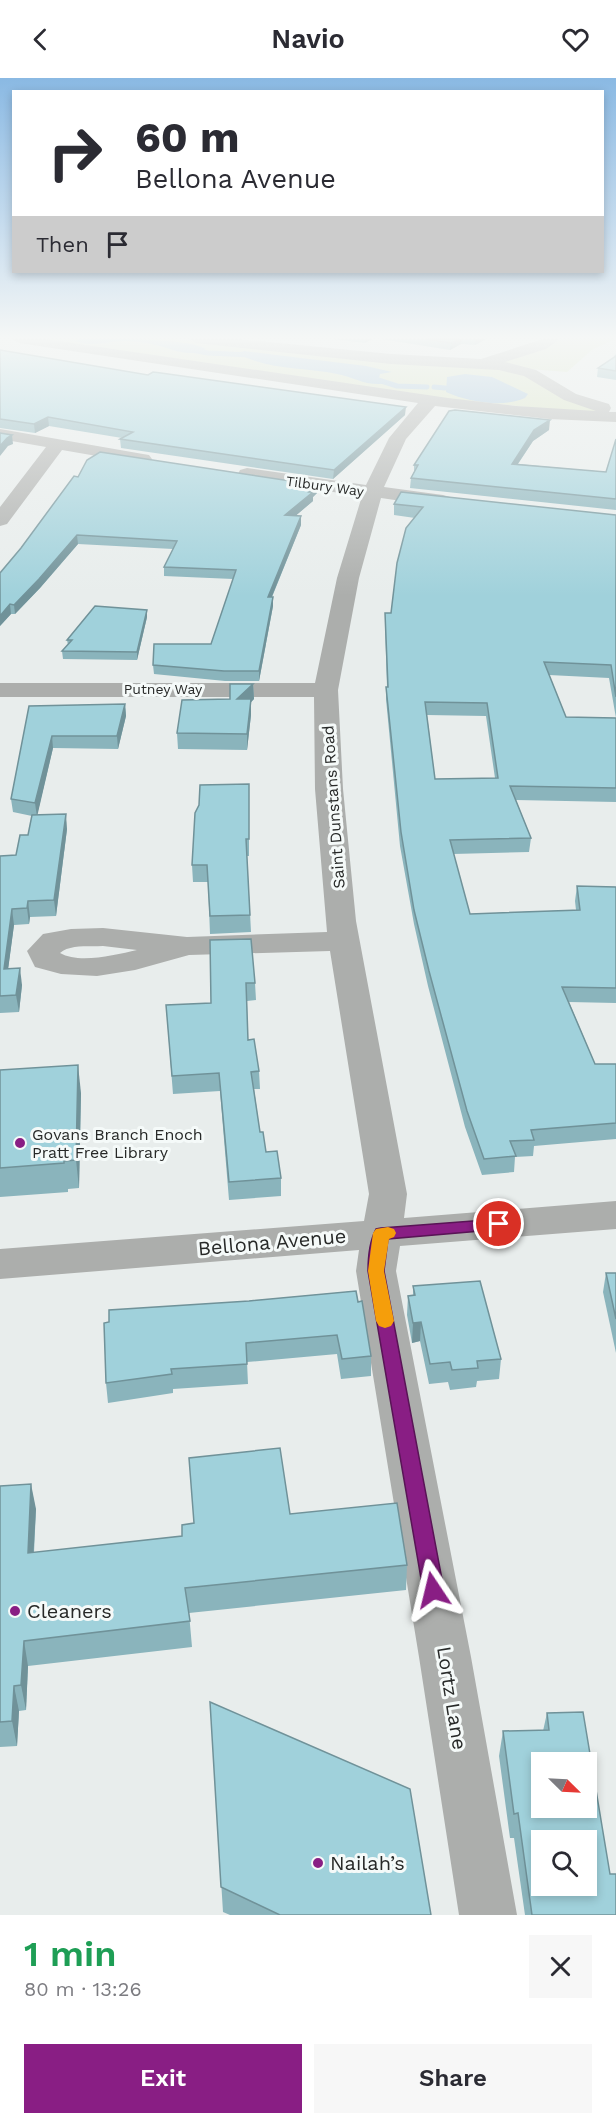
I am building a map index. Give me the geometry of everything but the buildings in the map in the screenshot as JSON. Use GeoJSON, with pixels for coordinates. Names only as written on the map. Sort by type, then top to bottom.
{"type":"FeatureCollection","features":[{"type":"Feature","properties":{"kind":"street","name":"Saint Dunstans Road"},"geometry":{"type":"LineString","coordinates":[[381,1233],[387,1194],[335,867],[326,690],[348,578],[376,482],[398,438],[409,425]]}},
{"type":"Feature","properties":{"kind":"street"},"geometry":{"type":"LineString","coordinates":[[0,434],[162,462]]}},
{"type":"Feature","properties":{"kind":"street"},"geometry":{"type":"LineString","coordinates":[[0,520],[57,445]]}},
{"type":"Feature","properties":{"kind":"street","name":"Tilbury Way"},"geometry":{"type":"LineString","coordinates":[[227,472],[373,493],[465,503]]}},
{"type":"Feature","properties":{"kind":"street","name":"Putney Way"},"geometry":{"type":"LineString","coordinates":[[0,690],[326,690]]}},
{"type":"Feature","properties":{"kind":"street"},"geometry":{"type":"LineString","coordinates":[[187,946],[345,941]]}},
{"type":"Feature","properties":{"kind":"street","name":"Bellona Avenue"},"geometry":{"type":"LineString","coordinates":[[0,1264],[616,1215]]}},
{"type":"Feature","properties":{"kind":"street","name":"Lortz Lane"},"geometry":{"type":"LineString","coordinates":[[381,1233],[376,1271],[446,1657],[488,1915]]}},
{"type":"Feature","properties":{"kind":"slow traffic"},"geometry":{"type":"LineString","coordinates":[[385,1321],[376,1271],[381,1233],[388,1233]]}},
{"type":"Feature","properties":{"kind":"place","name":"Govans Branch Enoch Pratt Free Library"},"geometry":{"type":"Point","coordinates":[20,1143]}},
{"type":"Feature","properties":{"kind":"place","name":"Cleaners"},"geometry":{"type":"Point","coordinates":[15,1611]}},
{"type":"Feature","properties":{"kind":"place","name":"Nailah’s"},"geometry":{"type":"Point","coordinates":[318,1863]}},
{"type":"Feature","properties":{"kind":"route"},"geometry":{"type":"LineString","coordinates":[[433,1590],[376,1271],[377,1252],[381,1233],[499,1224]]}}]}
